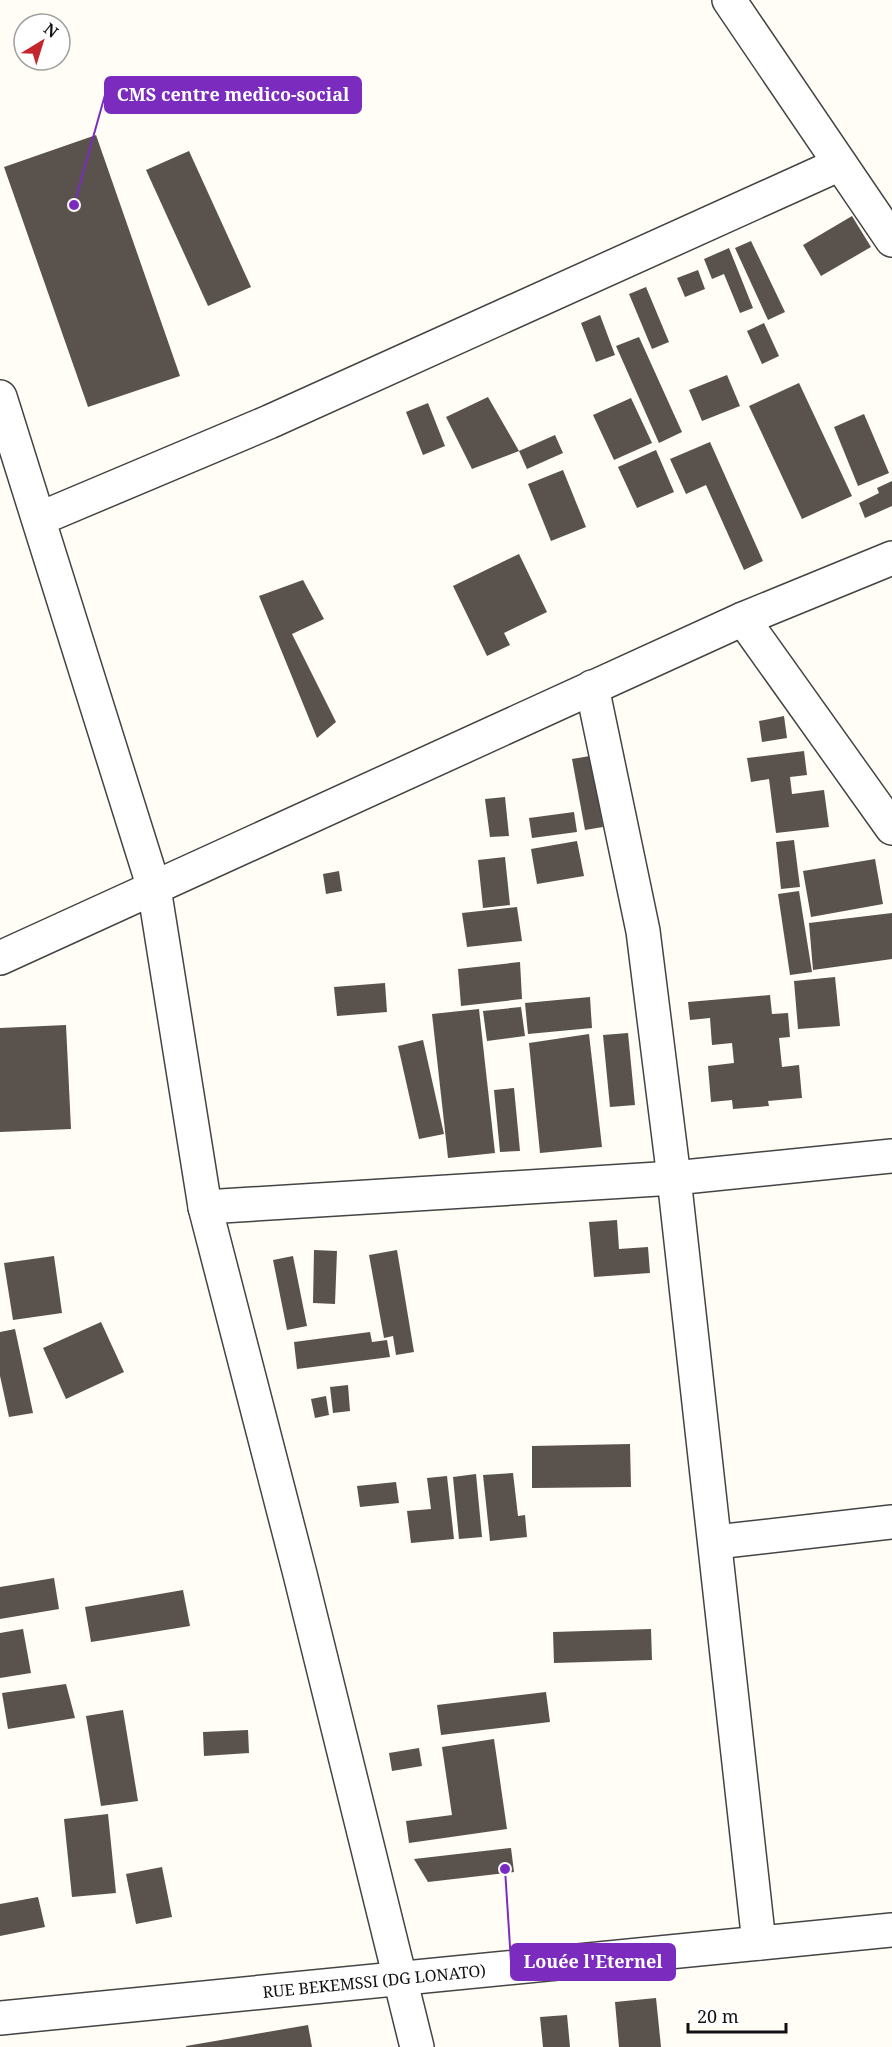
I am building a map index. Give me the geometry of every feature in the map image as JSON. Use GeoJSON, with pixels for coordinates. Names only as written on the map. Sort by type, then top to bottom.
{"type":"FeatureCollection","features":[{"type":"Feature","properties":{"kind":"street"},"geometry":{"type":"LineString","coordinates":[[729,0],[892,240]]}},
{"type":"Feature","properties":{"kind":"street"},"geometry":{"type":"LineString","coordinates":[[39,519],[269,422],[840,164]]}},
{"type":"Feature","properties":{"kind":"street"},"geometry":{"type":"LineString","coordinates":[[0,397],[154,888],[204,1207],[300,1574],[417,2047]]}},
{"type":"Feature","properties":{"kind":"street"},"geometry":{"type":"LineString","coordinates":[[0,958],[743,619],[892,558]]}},
{"type":"Feature","properties":{"kind":"street"},"geometry":{"type":"LineString","coordinates":[[743,619],[892,828]]}},
{"type":"Feature","properties":{"kind":"street"},"geometry":{"type":"LineString","coordinates":[[592,687],[643,931],[675,1178],[759,1943]]}},
{"type":"Feature","properties":{"kind":"street"},"geometry":{"type":"LineString","coordinates":[[204,1207],[675,1178],[892,1156]]}},
{"type":"Feature","properties":{"kind":"street"},"geometry":{"type":"LineString","coordinates":[[716,1542],[892,1522]]}},
{"type":"Feature","properties":{"kind":"street","name":"RUE BEKEMSSI (DG LONATO)"},"geometry":{"type":"LineString","coordinates":[[0,2018],[892,1930]]}},
{"type":"Feature","properties":{"kind":"building"},"geometry":{"type":"Polygon","coordinates":[[[96,135],[180,376],[88,407],[4,167],[96,135]]]}},
{"type":"Feature","properties":{"kind":"building"},"geometry":{"type":"Polygon","coordinates":[[[189,151],[251,287],[208,306],[146,170],[189,151]]]}},
{"type":"Feature","properties":{"kind":"building"},"geometry":{"type":"Polygon","coordinates":[[[852,216],[871,247],[821,276],[803,245],[852,216]]]}},
{"type":"Feature","properties":{"kind":"building"},"geometry":{"type":"Polygon","coordinates":[[[751,241],[785,312],[768,320],[735,248],[751,241]]]}},
{"type":"Feature","properties":{"kind":"building"},"geometry":{"type":"Polygon","coordinates":[[[729,248],[753,308],[740,313],[724,274],[712,279],[704,259],[729,248]]]}},
{"type":"Feature","properties":{"kind":"building"},"geometry":{"type":"Polygon","coordinates":[[[698,270],[705,289],[685,297],[677,278],[698,270]]]}},
{"type":"Feature","properties":{"kind":"building"},"geometry":{"type":"Polygon","coordinates":[[[646,287],[669,342],[652,349],[629,294],[646,287]]]}},
{"type":"Feature","properties":{"kind":"building"},"geometry":{"type":"Polygon","coordinates":[[[600,315],[615,355],[596,362],[581,323],[600,315]]]}},
{"type":"Feature","properties":{"kind":"building"},"geometry":{"type":"Polygon","coordinates":[[[764,323],[779,356],[762,364],[747,331],[764,323]]]}},
{"type":"Feature","properties":{"kind":"building"},"geometry":{"type":"Polygon","coordinates":[[[639,337],[682,432],[659,443],[616,346],[639,337]]]}},
{"type":"Feature","properties":{"kind":"building"},"geometry":{"type":"Polygon","coordinates":[[[727,375],[740,406],[702,421],[689,390],[727,375]]]}},
{"type":"Feature","properties":{"kind":"building"},"geometry":{"type":"Polygon","coordinates":[[[799,383],[852,496],[802,519],[749,406],[799,383]]]}},
{"type":"Feature","properties":{"kind":"building"},"geometry":{"type":"Polygon","coordinates":[[[488,397],[519,451],[472,469],[446,417],[488,397]]]}},
{"type":"Feature","properties":{"kind":"building"},"geometry":{"type":"Polygon","coordinates":[[[631,398],[652,443],[614,460],[593,415],[631,398]]]}},
{"type":"Feature","properties":{"kind":"building"},"geometry":{"type":"Polygon","coordinates":[[[428,403],[445,446],[423,455],[406,412],[428,403]]]}},
{"type":"Feature","properties":{"kind":"building"},"geometry":{"type":"Polygon","coordinates":[[[864,414],[889,473],[858,486],[834,427],[864,414]]]}},
{"type":"Feature","properties":{"kind":"building"},"geometry":{"type":"Polygon","coordinates":[[[555,435],[563,453],[527,469],[519,451],[555,435]]]}},
{"type":"Feature","properties":{"kind":"building"},"geometry":{"type":"Polygon","coordinates":[[[710,442],[763,561],[744,570],[706,485],[686,494],[670,459],[710,442]]]}},
{"type":"Feature","properties":{"kind":"building"},"geometry":{"type":"Polygon","coordinates":[[[656,450],[674,492],[637,508],[618,467],[656,450]]]}},
{"type":"Feature","properties":{"kind":"building"},"geometry":{"type":"Polygon","coordinates":[[[563,470],[586,527],[551,541],[528,484],[563,470]]]}},
{"type":"Feature","properties":{"kind":"building"},"geometry":{"type":"Polygon","coordinates":[[[892,481],[892,506],[865,518],[859,503],[879,493],[877,488],[892,481]]]}},
{"type":"Feature","properties":{"kind":"building"},"geometry":{"type":"Polygon","coordinates":[[[519,554],[547,612],[504,633],[510,645],[487,656],[453,586],[519,554]]]}},
{"type":"Feature","properties":{"kind":"building"},"geometry":{"type":"Polygon","coordinates":[[[303,580],[324,619],[292,634],[336,722],[317,738],[259,596],[303,580]]]}},
{"type":"Feature","properties":{"kind":"building"},"geometry":{"type":"Polygon","coordinates":[[[784,716],[787,738],[762,742],[759,721],[784,716]]]}},
{"type":"Feature","properties":{"kind":"building"},"geometry":{"type":"Polygon","coordinates":[[[804,751],[807,775],[790,777],[792,794],[824,790],[829,827],[776,833],[769,779],[751,782],[747,758],[804,751]]]}},
{"type":"Feature","properties":{"kind":"building"},"geometry":{"type":"Polygon","coordinates":[[[590,756],[603,827],[585,830],[572,759],[590,756]]]}},
{"type":"Feature","properties":{"kind":"building"},"geometry":{"type":"Polygon","coordinates":[[[505,797],[509,836],[490,837],[485,799],[505,797]]]}},
{"type":"Feature","properties":{"kind":"building"},"geometry":{"type":"Polygon","coordinates":[[[574,812],[577,832],[532,838],[529,818],[574,812]]]}},
{"type":"Feature","properties":{"kind":"building"},"geometry":{"type":"Polygon","coordinates":[[[794,840],[800,887],[781,889],[776,842],[794,840]]]}},
{"type":"Feature","properties":{"kind":"building"},"geometry":{"type":"Polygon","coordinates":[[[577,841],[584,876],[537,884],[531,849],[577,841]]]}},
{"type":"Feature","properties":{"kind":"building"},"geometry":{"type":"Polygon","coordinates":[[[505,857],[510,905],[483,908],[478,860],[505,857]]]}},
{"type":"Feature","properties":{"kind":"building"},"geometry":{"type":"Polygon","coordinates":[[[875,859],[883,904],[811,917],[803,871],[875,859]]]}},
{"type":"Feature","properties":{"kind":"building"},"geometry":{"type":"Polygon","coordinates":[[[339,871],[342,891],[326,894],[323,874],[339,871]]]}},
{"type":"Feature","properties":{"kind":"building"},"geometry":{"type":"Polygon","coordinates":[[[799,891],[812,972],[790,975],[778,894],[799,891]]]}},
{"type":"Feature","properties":{"kind":"building"},"geometry":{"type":"Polygon","coordinates":[[[517,907],[522,941],[467,947],[462,913],[517,907]]]}},
{"type":"Feature","properties":{"kind":"building"},"geometry":{"type":"Polygon","coordinates":[[[892,913],[892,959],[813,970],[809,923],[892,913]]]}},
{"type":"Feature","properties":{"kind":"building"},"geometry":{"type":"Polygon","coordinates":[[[520,962],[522,999],[461,1006],[458,969],[520,962]]]}},
{"type":"Feature","properties":{"kind":"building"},"geometry":{"type":"Polygon","coordinates":[[[835,977],[840,1026],[798,1029],[794,981],[835,977]]]}},
{"type":"Feature","properties":{"kind":"building"},"geometry":{"type":"Polygon","coordinates":[[[385,983],[387,1012],[337,1016],[334,987],[385,983]]]}},
{"type":"Feature","properties":{"kind":"building"},"geometry":{"type":"Polygon","coordinates":[[[770,995],[772,1014],[788,1013],[790,1037],[779,1038],[782,1067],[799,1065],[802,1098],[768,1101],[769,1106],[733,1109],[732,1100],[711,1102],[708,1066],[734,1063],[732,1043],[712,1045],[710,1018],[690,1020],[688,1002],[770,995]]]}},
{"type":"Feature","properties":{"kind":"building"},"geometry":{"type":"Polygon","coordinates":[[[590,997],[592,1028],[528,1034],[525,1003],[590,997]]]}},
{"type":"Feature","properties":{"kind":"building"},"geometry":{"type":"Polygon","coordinates":[[[521,1007],[525,1036],[487,1041],[483,1011],[521,1007]]]}},
{"type":"Feature","properties":{"kind":"building"},"geometry":{"type":"Polygon","coordinates":[[[479,1009],[495,1153],[448,1158],[432,1014],[479,1009]]]}},
{"type":"Feature","properties":{"kind":"building"},"geometry":{"type":"Polygon","coordinates":[[[66,1025],[71,1129],[0,1132],[0,1028],[66,1025]]]}},
{"type":"Feature","properties":{"kind":"building"},"geometry":{"type":"Polygon","coordinates":[[[628,1033],[635,1105],[610,1107],[603,1035],[628,1033]]]}},
{"type":"Feature","properties":{"kind":"building"},"geometry":{"type":"Polygon","coordinates":[[[589,1034],[602,1147],[540,1153],[529,1043],[589,1034]]]}},
{"type":"Feature","properties":{"kind":"building"},"geometry":{"type":"Polygon","coordinates":[[[423,1040],[444,1134],[419,1139],[398,1046],[423,1040]]]}},
{"type":"Feature","properties":{"kind":"building"},"geometry":{"type":"Polygon","coordinates":[[[514,1088],[520,1151],[500,1152],[494,1090],[514,1088]]]}},
{"type":"Feature","properties":{"kind":"building"},"geometry":{"type":"Polygon","coordinates":[[[617,1220],[619,1249],[648,1247],[650,1273],[594,1277],[589,1222],[617,1220]]]}},
{"type":"Feature","properties":{"kind":"building"},"geometry":{"type":"Polygon","coordinates":[[[314,1250],[337,1251],[335,1304],[313,1303],[314,1250]]]}},
{"type":"Feature","properties":{"kind":"building"},"geometry":{"type":"Polygon","coordinates":[[[397,1250],[414,1352],[396,1355],[393,1336],[384,1338],[369,1255],[397,1250]]]}},
{"type":"Feature","properties":{"kind":"building"},"geometry":{"type":"Polygon","coordinates":[[[54,1256],[62,1313],[13,1320],[4,1263],[54,1256]]]}},
{"type":"Feature","properties":{"kind":"building"},"geometry":{"type":"Polygon","coordinates":[[[293,1256],[307,1326],[287,1330],[273,1260],[293,1256]]]}},
{"type":"Feature","properties":{"kind":"building"},"geometry":{"type":"Polygon","coordinates":[[[101,1322],[124,1372],[66,1399],[43,1348],[101,1322]]]}},
{"type":"Feature","properties":{"kind":"building"},"geometry":{"type":"Polygon","coordinates":[[[15,1329],[33,1413],[9,1417],[0,1376],[0,1332],[15,1329]]]}},
{"type":"Feature","properties":{"kind":"building"},"geometry":{"type":"Polygon","coordinates":[[[370,1332],[372,1342],[387,1340],[390,1357],[297,1369],[294,1342],[370,1332]]]}},
{"type":"Feature","properties":{"kind":"building"},"geometry":{"type":"Polygon","coordinates":[[[348,1385],[350,1411],[333,1413],[330,1387],[348,1385]]]}},
{"type":"Feature","properties":{"kind":"building"},"geometry":{"type":"Polygon","coordinates":[[[326,1396],[329,1415],[315,1418],[311,1399],[326,1396]]]}},
{"type":"Feature","properties":{"kind":"building"},"geometry":{"type":"Polygon","coordinates":[[[630,1444],[631,1487],[532,1488],[532,1446],[630,1444]]]}},
{"type":"Feature","properties":{"kind":"building"},"geometry":{"type":"Polygon","coordinates":[[[513,1473],[518,1516],[525,1515],[527,1537],[490,1541],[483,1475],[513,1473]]]}},
{"type":"Feature","properties":{"kind":"building"},"geometry":{"type":"Polygon","coordinates":[[[476,1474],[482,1537],[459,1539],[453,1477],[476,1474]]]}},
{"type":"Feature","properties":{"kind":"building"},"geometry":{"type":"Polygon","coordinates":[[[447,1476],[454,1539],[411,1543],[407,1511],[431,1509],[427,1478],[447,1476]]]}},
{"type":"Feature","properties":{"kind":"building"},"geometry":{"type":"Polygon","coordinates":[[[396,1482],[399,1503],[360,1507],[357,1486],[396,1482]]]}},
{"type":"Feature","properties":{"kind":"building"},"geometry":{"type":"Polygon","coordinates":[[[54,1578],[59,1609],[0,1619],[0,1587],[54,1578]]]}},
{"type":"Feature","properties":{"kind":"building"},"geometry":{"type":"Polygon","coordinates":[[[183,1590],[190,1626],[91,1642],[85,1607],[183,1590]]]}},
{"type":"Feature","properties":{"kind":"building"},"geometry":{"type":"Polygon","coordinates":[[[23,1629],[31,1673],[0,1678],[0,1633],[23,1629]]]}},
{"type":"Feature","properties":{"kind":"building"},"geometry":{"type":"Polygon","coordinates":[[[651,1629],[652,1660],[554,1663],[553,1632],[651,1629]]]}},
{"type":"Feature","properties":{"kind":"building"},"geometry":{"type":"Polygon","coordinates":[[[66,1684],[75,1718],[8,1729],[2,1693],[66,1684]]]}},
{"type":"Feature","properties":{"kind":"building"},"geometry":{"type":"Polygon","coordinates":[[[546,1692],[550,1722],[441,1735],[437,1705],[546,1692]]]}},
{"type":"Feature","properties":{"kind":"building"},"geometry":{"type":"Polygon","coordinates":[[[123,1710],[138,1801],[101,1806],[86,1716],[123,1710]]]}},
{"type":"Feature","properties":{"kind":"building"},"geometry":{"type":"Polygon","coordinates":[[[248,1730],[249,1753],[204,1756],[203,1732],[248,1730]]]}},
{"type":"Feature","properties":{"kind":"building"},"geometry":{"type":"Polygon","coordinates":[[[494,1739],[507,1829],[409,1843],[406,1821],[452,1815],[442,1747],[494,1739]]]}},
{"type":"Feature","properties":{"kind":"building"},"geometry":{"type":"Polygon","coordinates":[[[419,1748],[422,1766],[392,1771],[389,1753],[419,1748]]]}},
{"type":"Feature","properties":{"kind":"building"},"geometry":{"type":"Polygon","coordinates":[[[108,1814],[116,1893],[72,1897],[64,1819],[108,1814]]]}},
{"type":"Feature","properties":{"kind":"building"},"geometry":{"type":"Polygon","coordinates":[[[511,1848],[514,1872],[428,1882],[414,1859],[511,1848]]]}},
{"type":"Feature","properties":{"kind":"building"},"geometry":{"type":"Polygon","coordinates":[[[162,1867],[172,1917],[136,1924],[126,1874],[162,1867]]]}},
{"type":"Feature","properties":{"kind":"building"},"geometry":{"type":"Polygon","coordinates":[[[38,1897],[45,1927],[0,1936],[0,1904],[38,1897]]]}},
{"type":"Feature","properties":{"kind":"building"},"geometry":{"type":"Polygon","coordinates":[[[656,1998],[661,2047],[619,2047],[615,2002],[656,1998]]]}},
{"type":"Feature","properties":{"kind":"building"},"geometry":{"type":"Polygon","coordinates":[[[567,2015],[570,2047],[543,2047],[540,2017],[567,2015]]]}},
{"type":"Feature","properties":{"kind":"building"},"geometry":{"type":"Polygon","coordinates":[[[308,2025],[312,2047],[186,2047],[186,2046],[308,2025]]]}},
{"type":"Feature","properties":{"kind":"place","name":"CMS centre medico-social"},"geometry":{"type":"Point","coordinates":[74,205]}},
{"type":"Feature","properties":{"kind":"place","name":"Louée l'Eternel"},"geometry":{"type":"Point","coordinates":[505,1869]}}]}
